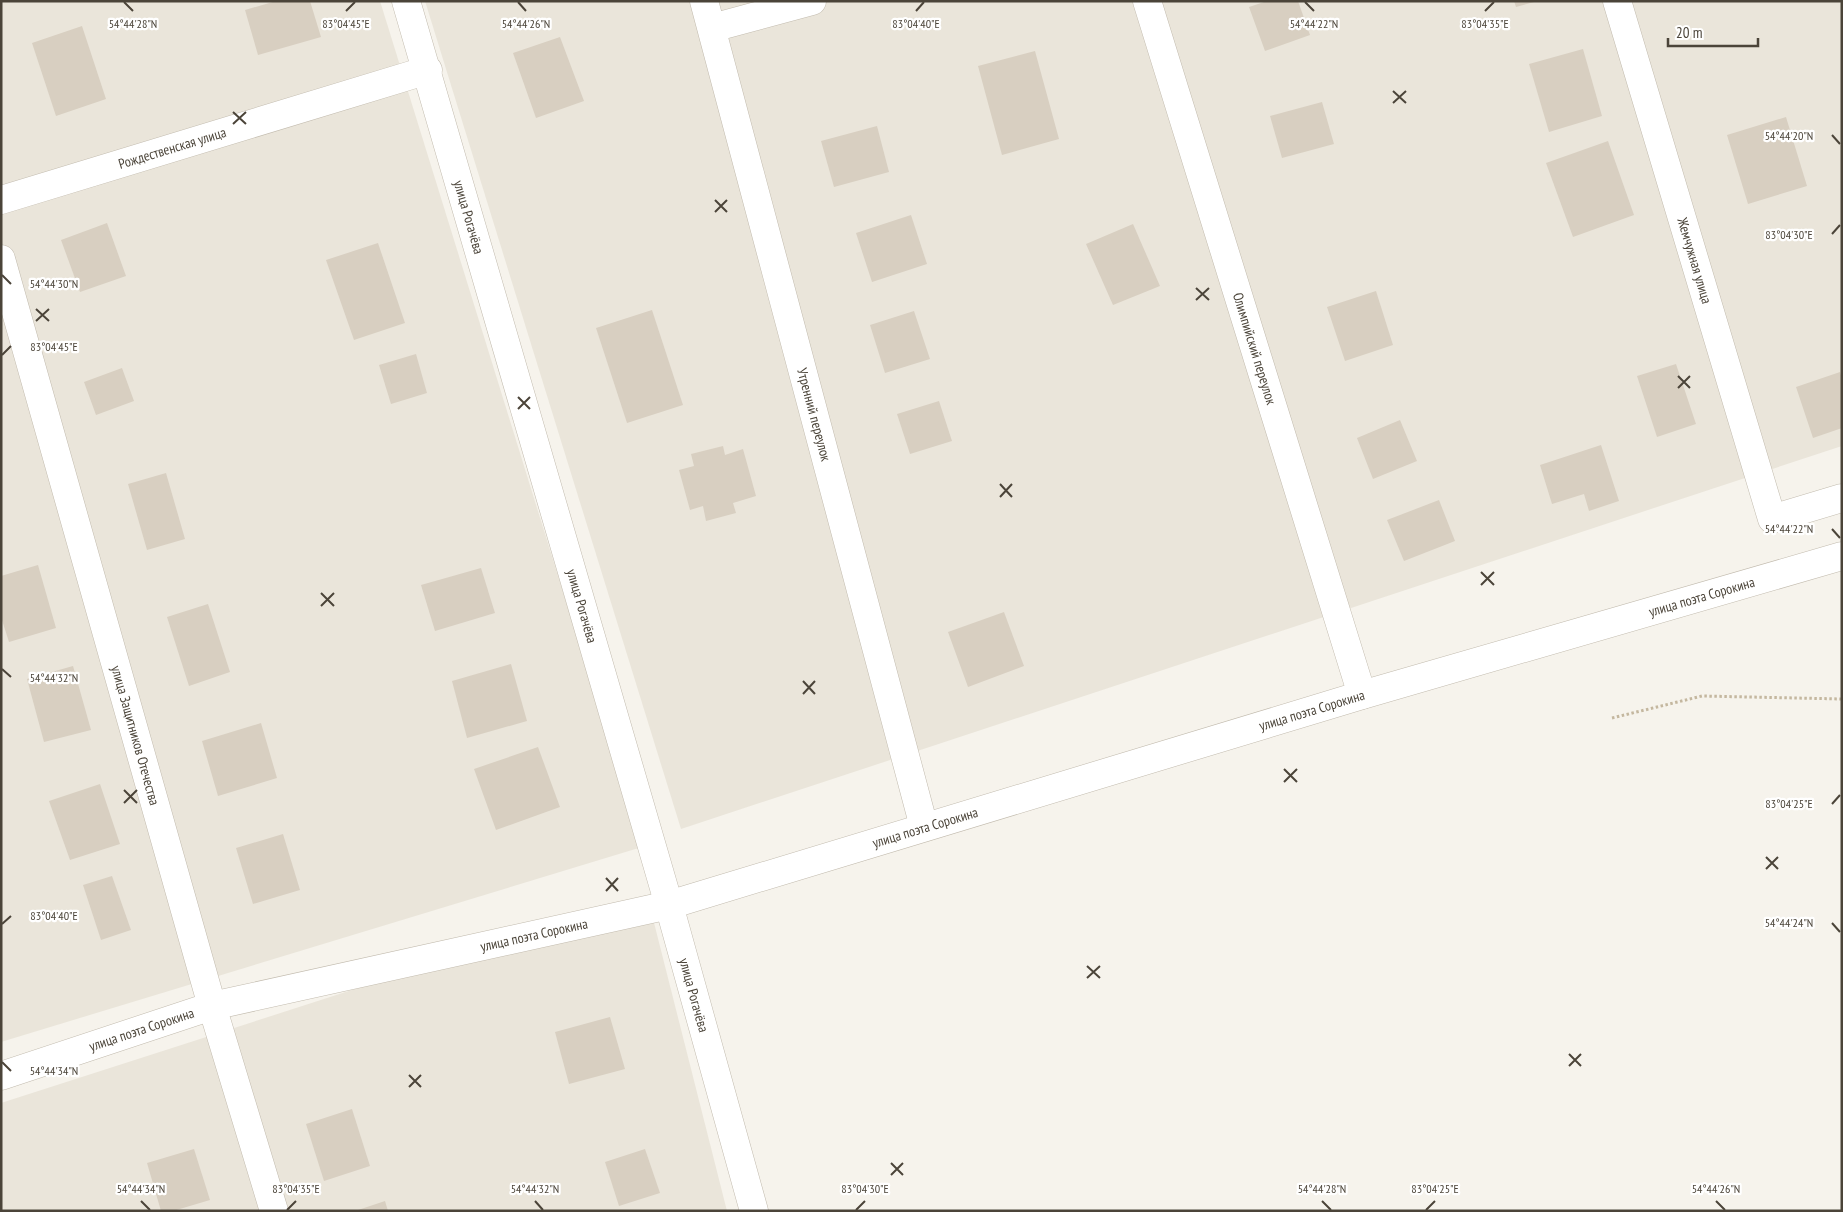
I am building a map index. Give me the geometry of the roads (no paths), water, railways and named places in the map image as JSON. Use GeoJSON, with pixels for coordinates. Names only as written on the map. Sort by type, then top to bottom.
{"type":"FeatureCollection","features":[{"type":"Feature","properties":{"kind":"street","name":"улица Рогачёва"},"geometry":{"type":"LineString","coordinates":[[406,1],[428,70],[669,905],[754,1211]]}},
{"type":"Feature","properties":{"kind":"street","name":"Утренний переулок"},"geometry":{"type":"LineString","coordinates":[[704,1],[924,827]]}},
{"type":"Feature","properties":{"kind":"street"},"geometry":{"type":"LineString","coordinates":[[712,28],[812,1]]}},
{"type":"Feature","properties":{"kind":"street","name":"Олимпийский переулок"},"geometry":{"type":"LineString","coordinates":[[1147,1],[1362,695]]}},
{"type":"Feature","properties":{"kind":"street","name":"Жемчужная улица"},"geometry":{"type":"LineString","coordinates":[[1617,1],[1772,520],[1842,498]]}},
{"type":"Feature","properties":{"kind":"street","name":"Рождественская улица"},"geometry":{"type":"LineString","coordinates":[[1,200],[428,70]]}},
{"type":"Feature","properties":{"kind":"street","name":"улица Защитников Отечества"},"geometry":{"type":"LineString","coordinates":[[1,259],[212,1006],[274,1211]]}},
{"type":"Feature","properties":{"kind":"street","name":"улица поэта Сорокина"},"geometry":{"type":"LineString","coordinates":[[1,1076],[212,1006],[669,905],[1362,695],[1842,556]]}}]}
